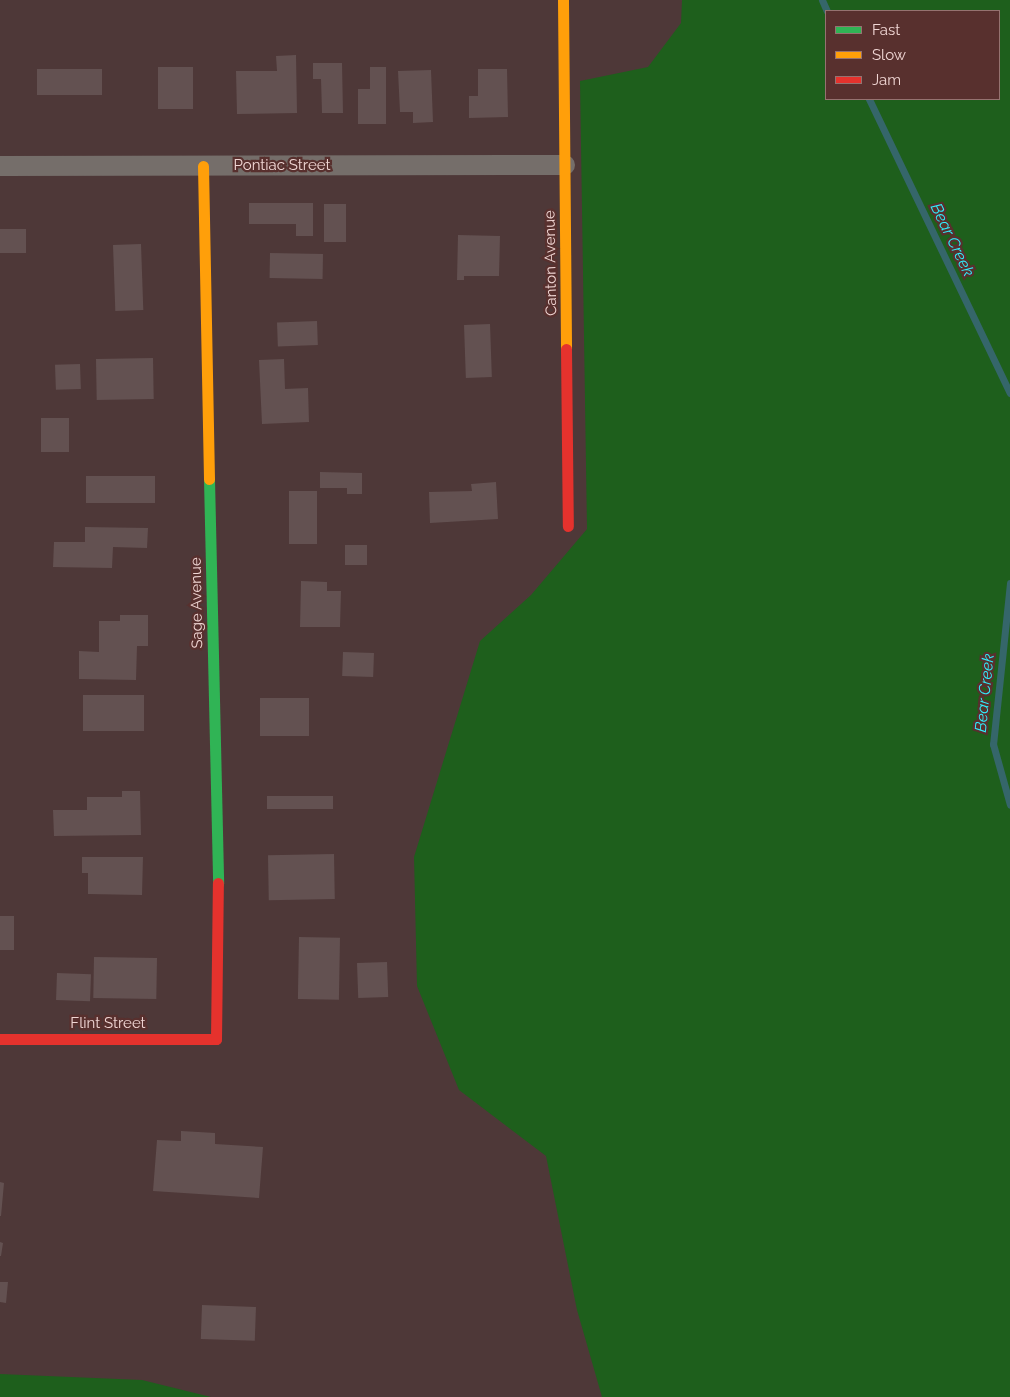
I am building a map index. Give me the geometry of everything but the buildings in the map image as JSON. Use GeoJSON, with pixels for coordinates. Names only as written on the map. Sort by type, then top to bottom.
{"type":"FeatureCollection","features":[{"type":"Feature","properties":{"kind":"street","name":"Canton Avenue"},"geometry":{"type":"LineString","coordinates":[[563,0],[568,526]]}},
{"type":"Feature","properties":{"kind":"street","name":"Pontiac Street"},"geometry":{"type":"LineString","coordinates":[[0,166],[565,165]]}},
{"type":"Feature","properties":{"kind":"street","name":"Sage Avenue"},"geometry":{"type":"LineString","coordinates":[[203,166],[218,904],[216,1039]]}},
{"type":"Feature","properties":{"kind":"street","name":"Flint Street"},"geometry":{"type":"LineString","coordinates":[[0,1039],[216,1039]]}},
{"type":"Feature","properties":{"kind":"green space"},"geometry":{"type":"Polygon","coordinates":[[[682,0],[1010,0],[1010,1397],[602,1397],[577,1310],[546,1156],[459,1090],[417,986],[414,857],[480,641],[531,595],[587,529],[580,81],[648,67],[681,23],[682,0]]]}},
{"type":"Feature","properties":{"kind":"green space"},"geometry":{"type":"Polygon","coordinates":[[[0,1374],[142,1380],[211,1397],[0,1397],[0,1374]]]}},
{"type":"Feature","properties":{"kind":"waterway","name":"Bear Creek"},"geometry":{"type":"LineString","coordinates":[[822,0],[827,10]]}},
{"type":"Feature","properties":{"kind":"waterway","name":"Bear Creek"},"geometry":{"type":"LineString","coordinates":[[869,100],[1010,393]]}},
{"type":"Feature","properties":{"kind":"waterway","name":"Bear Creek"},"geometry":{"type":"LineString","coordinates":[[1010,583],[993,744],[1010,805]]}},
{"type":"Feature","properties":{"kind":"traffic: fast"},"geometry":{"type":"LineString","coordinates":[[209,479],[218,883]]}},
{"type":"Feature","properties":{"kind":"traffic: slow"},"geometry":{"type":"LineString","coordinates":[[563,0],[566,349]]}},
{"type":"Feature","properties":{"kind":"traffic: slow"},"geometry":{"type":"LineString","coordinates":[[203,166],[209,479]]}},
{"type":"Feature","properties":{"kind":"traffic: jam"},"geometry":{"type":"LineString","coordinates":[[566,349],[568,526]]}},
{"type":"Feature","properties":{"kind":"traffic: jam"},"geometry":{"type":"LineString","coordinates":[[0,1039],[216,1039],[218,883]]}}]}
